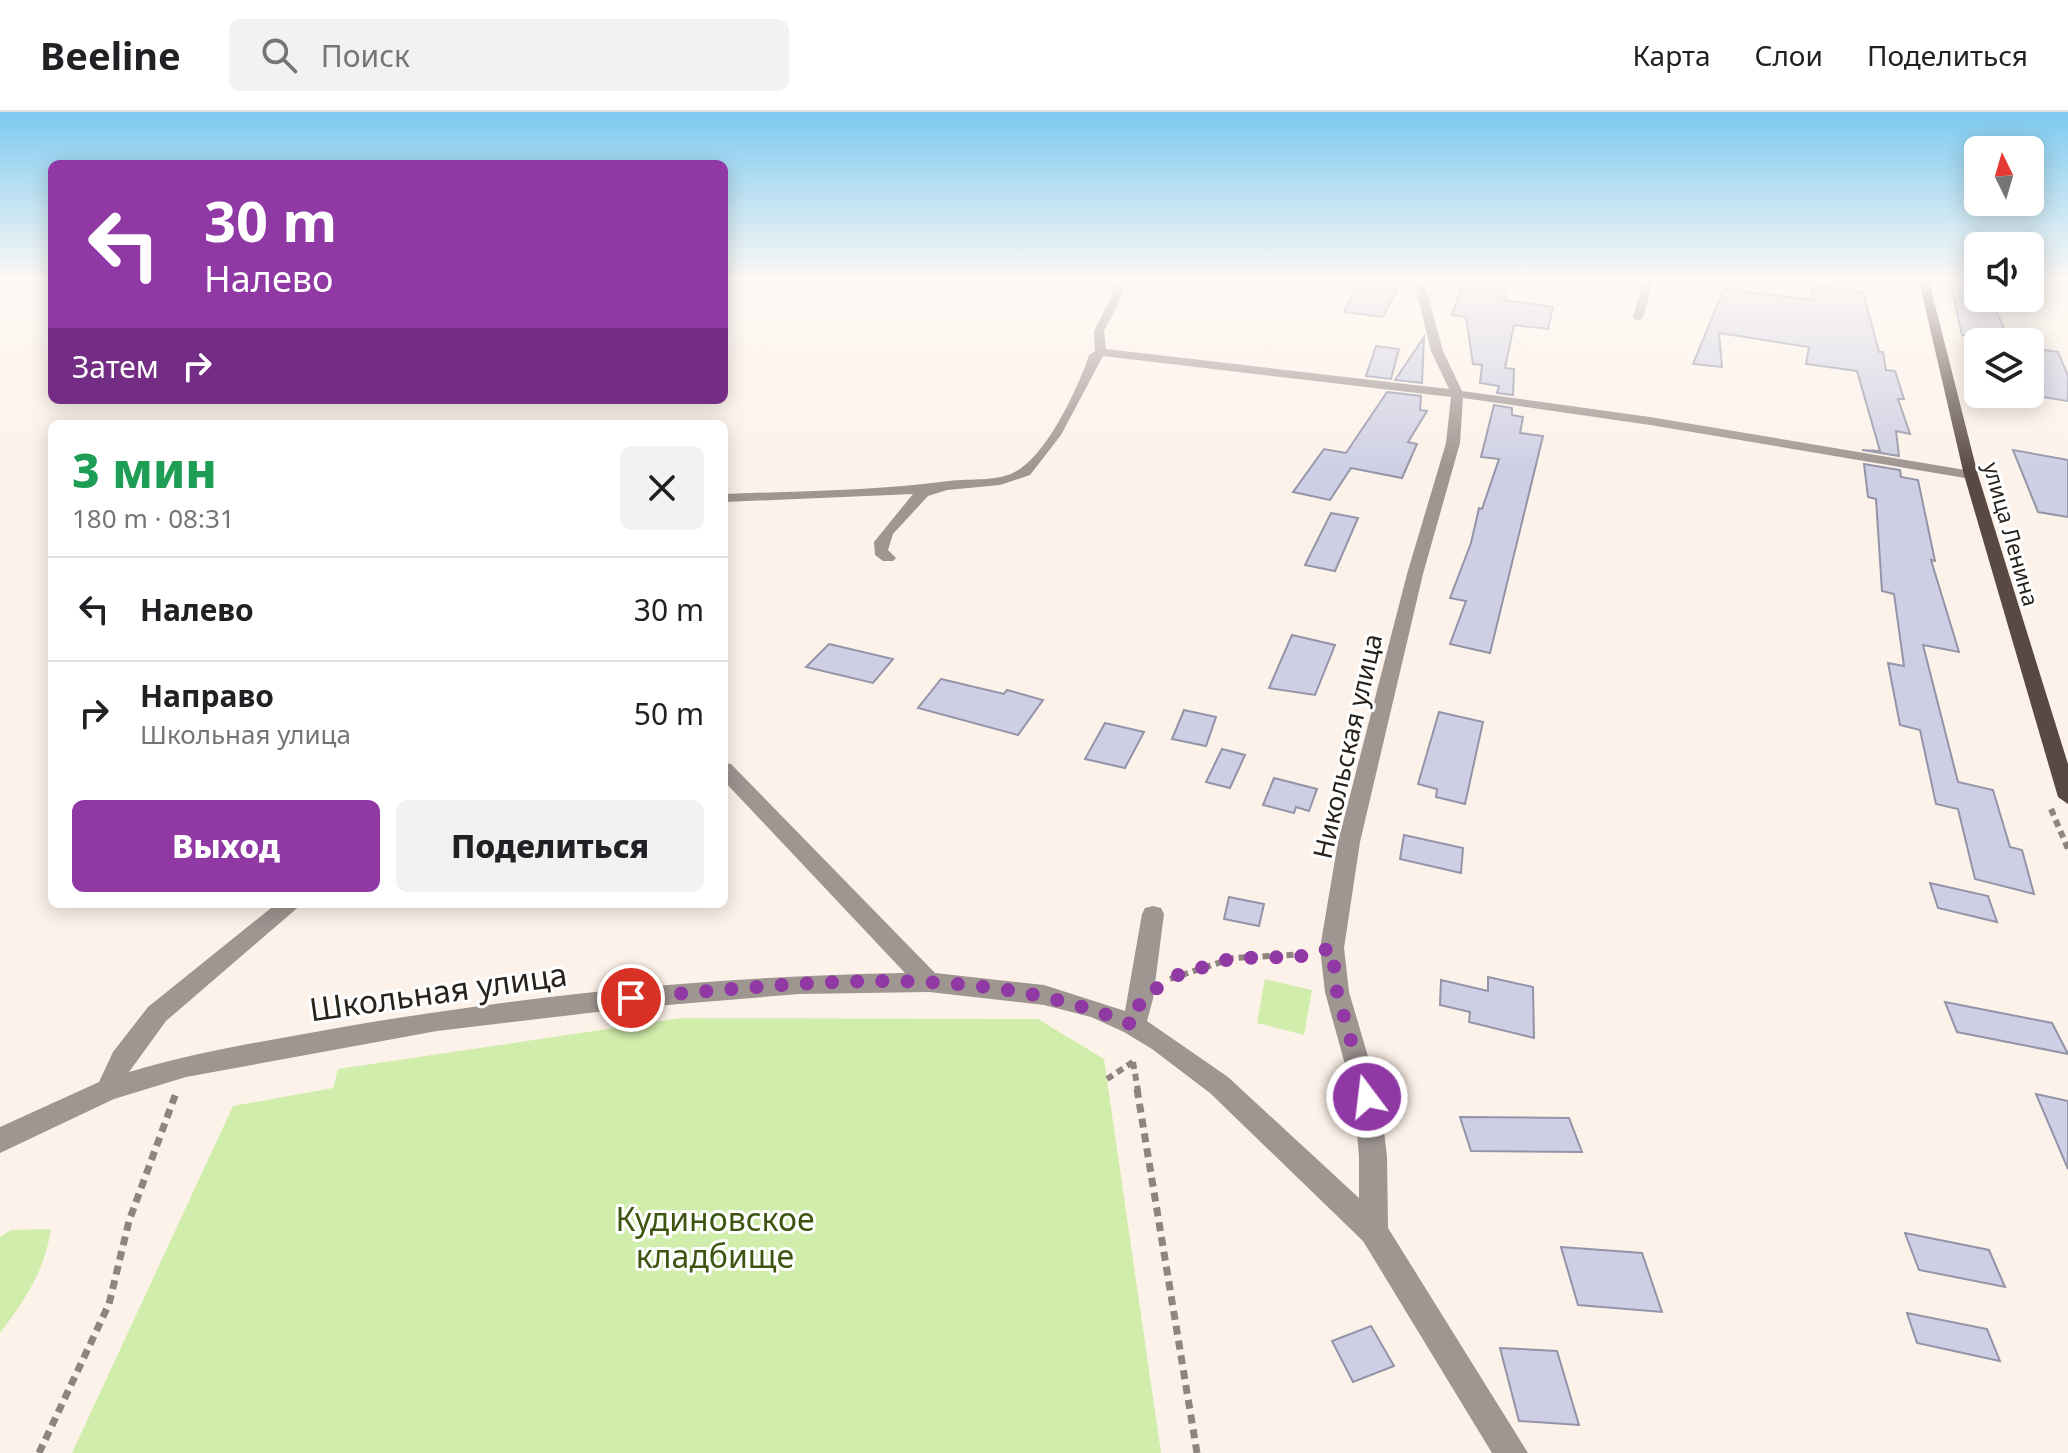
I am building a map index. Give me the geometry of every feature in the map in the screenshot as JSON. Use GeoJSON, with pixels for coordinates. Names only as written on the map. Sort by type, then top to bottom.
{"type":"FeatureCollection","features":[{"type":"Feature","properties":{"kind":"main road","name":"улица Ленина"},"geometry":{"type":"LineString","coordinates":[[1939,344],[1971,475],[2068,797]]}},
{"type":"Feature","properties":{"kind":"street"},"geometry":{"type":"LineString","coordinates":[[1100,344],[1101,352]]}},
{"type":"Feature","properties":{"kind":"street","name":"Никольская улица"},"geometry":{"type":"LineString","coordinates":[[1373,1231],[1373,1157],[1367,1097],[1337,992],[1332,948],[1349,842],[1415,574],[1453,443],[1457,394],[1435,344]]}},
{"type":"Feature","properties":{"kind":"street"},"geometry":{"type":"LineString","coordinates":[[728,498],[937,489],[1015,478],[1030,469],[1066,416],[1095,355],[1101,352],[1457,394],[1650,421],[1971,475]]}},
{"type":"Feature","properties":{"kind":"street"},"geometry":{"type":"LineString","coordinates":[[888,558],[880,552],[884,536],[923,493],[937,489]]}},
{"type":"Feature","properties":{"kind":"street"},"geometry":{"type":"LineString","coordinates":[[728,773],[929,982]]}},
{"type":"Feature","properties":{"kind":"street"},"geometry":{"type":"LineString","coordinates":[[108,1090],[122,1060],[157,1014],[286,908]]}},
{"type":"Feature","properties":{"kind":"street"},"geometry":{"type":"LineString","coordinates":[[1133,1025],[1141,999],[1153,914]]}},
{"type":"Feature","properties":{"kind":"street","name":"Школьная улица"},"geometry":{"type":"LineString","coordinates":[[0,1141],[24,1127],[108,1090],[186,1066],[437,1021],[631,998],[799,984],[929,982],[1044,995],[1096,1009],[1133,1025],[1161,1042],[1219,1085],[1373,1231],[1511,1453]]}},
{"type":"Feature","properties":{"kind":"path"},"geometry":{"type":"LineString","coordinates":[[1141,999],[1175,976],[1233,958],[1298,957],[1332,948]]}},
{"type":"Feature","properties":{"kind":"path"},"geometry":{"type":"LineString","coordinates":[[1107,1079],[1161,1042]]}},
{"type":"Feature","properties":{"kind":"path"},"geometry":{"type":"LineString","coordinates":[[1133,1062],[1197,1453]]}},
{"type":"Feature","properties":{"kind":"path"},"geometry":{"type":"LineString","coordinates":[[39,1453],[109,1304],[129,1221],[186,1066]]}},
{"type":"Feature","properties":{"kind":"green space"},"geometry":{"type":"Polygon","coordinates":[[[1265,979],[1312,990],[1304,1035],[1257,1023],[1265,979]]]}},
{"type":"Feature","properties":{"kind":"green space","name":"Кудиновское кладбище"},"geometry":{"type":"Polygon","coordinates":[[[681,1018],[1038,1019],[1104,1059],[1161,1453],[72,1453],[233,1106],[333,1088],[338,1069],[681,1018]]]}},
{"type":"Feature","properties":{"kind":"green space"},"geometry":{"type":"Polygon","coordinates":[[[51,1229],[33,1284],[0,1333],[0,1237],[11,1230],[51,1229]]]}},
{"type":"Feature","properties":{"kind":"building"},"geometry":{"type":"Polygon","coordinates":[[[1420,344],[1424,344],[1422,383],[1395,380],[1420,344]]]}},
{"type":"Feature","properties":{"kind":"building"},"geometry":{"type":"Polygon","coordinates":[[[1470,344],[1510,344],[1505,368],[1514,369],[1513,395],[1497,393],[1499,386],[1480,383],[1482,365],[1473,364],[1470,344]]]}},
{"type":"Feature","properties":{"kind":"building"},"geometry":{"type":"Polygon","coordinates":[[[1701,344],[1720,344],[1722,367],[1693,364],[1701,344]]]}},
{"type":"Feature","properties":{"kind":"building"},"geometry":{"type":"Polygon","coordinates":[[[1787,344],[1877,344],[1879,352],[1883,352],[1886,370],[1895,371],[1904,399],[1898,399],[1910,434],[1896,431],[1899,456],[1862,450],[1880,451],[1857,371],[1806,364],[1809,347],[1787,344]]]}},
{"type":"Feature","properties":{"kind":"building"},"geometry":{"type":"Polygon","coordinates":[[[1376,346],[1399,349],[1391,379],[1366,376],[1376,346]]]}},
{"type":"Feature","properties":{"kind":"building"},"geometry":{"type":"Polygon","coordinates":[[[2044,350],[2058,352],[2068,376],[2068,401],[2044,397],[2044,350]]]}},
{"type":"Feature","properties":{"kind":"building"},"geometry":{"type":"Polygon","coordinates":[[[1387,392],[1421,396],[1420,410],[1427,411],[1408,442],[1417,444],[1402,478],[1351,468],[1330,500],[1293,492],[1324,449],[1346,453],[1387,392]]]}},
{"type":"Feature","properties":{"kind":"building"},"geometry":{"type":"Polygon","coordinates":[[[1494,405],[1512,408],[1512,415],[1523,417],[1520,433],[1543,436],[1490,653],[1450,644],[1466,601],[1450,598],[1471,543],[1479,508],[1482,509],[1499,459],[1481,457],[1494,405]]]}},
{"type":"Feature","properties":{"kind":"building"},"geometry":{"type":"Polygon","coordinates":[[[2013,450],[2068,460],[2068,517],[2038,512],[2013,450]]]}},
{"type":"Feature","properties":{"kind":"building"},"geometry":{"type":"Polygon","coordinates":[[[1864,464],[1900,470],[1901,477],[1918,480],[1935,561],[1931,560],[1959,652],[1923,645],[1958,782],[1993,790],[2010,847],[2022,850],[2034,894],[1975,879],[1958,809],[1936,804],[1920,730],[1900,725],[1888,663],[1904,666],[1894,594],[1882,591],[1876,499],[1868,497],[1864,464]]]}},
{"type":"Feature","properties":{"kind":"building"},"geometry":{"type":"Polygon","coordinates":[[[1331,513],[1358,518],[1335,571],[1305,565],[1331,513]]]}},
{"type":"Feature","properties":{"kind":"building"},"geometry":{"type":"Polygon","coordinates":[[[1292,635],[1335,645],[1315,695],[1269,688],[1292,635]]]}},
{"type":"Feature","properties":{"kind":"building"},"geometry":{"type":"Polygon","coordinates":[[[829,644],[893,659],[873,683],[806,667],[829,644]]]}},
{"type":"Feature","properties":{"kind":"building"},"geometry":{"type":"Polygon","coordinates":[[[941,679],[1004,694],[1007,690],[1043,700],[1018,735],[918,708],[941,679]]]}},
{"type":"Feature","properties":{"kind":"building"},"geometry":{"type":"Polygon","coordinates":[[[1184,710],[1216,717],[1206,746],[1172,739],[1184,710]]]}},
{"type":"Feature","properties":{"kind":"building"},"geometry":{"type":"Polygon","coordinates":[[[1439,712],[1483,722],[1465,804],[1436,797],[1437,789],[1418,784],[1439,712]]]}},
{"type":"Feature","properties":{"kind":"building"},"geometry":{"type":"Polygon","coordinates":[[[1105,723],[1144,732],[1125,768],[1085,759],[1105,723]]]}},
{"type":"Feature","properties":{"kind":"building"},"geometry":{"type":"Polygon","coordinates":[[[1222,749],[1245,755],[1230,788],[1206,782],[1222,749]]]}},
{"type":"Feature","properties":{"kind":"building"},"geometry":{"type":"Polygon","coordinates":[[[1274,778],[1317,789],[1309,811],[1296,807],[1294,813],[1263,805],[1274,778]]]}},
{"type":"Feature","properties":{"kind":"building"},"geometry":{"type":"Polygon","coordinates":[[[1404,835],[1463,848],[1461,873],[1400,859],[1404,835]]]}},
{"type":"Feature","properties":{"kind":"building"},"geometry":{"type":"Polygon","coordinates":[[[1930,883],[1988,896],[1997,922],[1938,908],[1930,883]]]}},
{"type":"Feature","properties":{"kind":"building"},"geometry":{"type":"Polygon","coordinates":[[[1229,897],[1264,904],[1259,926],[1224,919],[1229,897]]]}},
{"type":"Feature","properties":{"kind":"building"},"geometry":{"type":"Polygon","coordinates":[[[1488,977],[1533,987],[1534,1038],[1469,1022],[1470,1012],[1440,1005],[1441,980],[1488,991],[1488,977]]]}},
{"type":"Feature","properties":{"kind":"building"},"geometry":{"type":"Polygon","coordinates":[[[1945,1002],[2052,1023],[2068,1054],[1957,1032],[1945,1002]]]}},
{"type":"Feature","properties":{"kind":"building"},"geometry":{"type":"Polygon","coordinates":[[[2036,1094],[2068,1101],[2068,1169],[2036,1094]]]}},
{"type":"Feature","properties":{"kind":"building"},"geometry":{"type":"Polygon","coordinates":[[[1460,1117],[1569,1118],[1582,1152],[1471,1151],[1460,1117]]]}},
{"type":"Feature","properties":{"kind":"building"},"geometry":{"type":"Polygon","coordinates":[[[1905,1233],[1989,1250],[2005,1287],[1919,1270],[1905,1233]]]}},
{"type":"Feature","properties":{"kind":"building"},"geometry":{"type":"Polygon","coordinates":[[[1561,1247],[1642,1253],[1662,1312],[1578,1305],[1561,1247]]]}},
{"type":"Feature","properties":{"kind":"building"},"geometry":{"type":"Polygon","coordinates":[[[1907,1313],[1987,1329],[2000,1361],[1917,1343],[1907,1313]]]}},
{"type":"Feature","properties":{"kind":"building"},"geometry":{"type":"Polygon","coordinates":[[[1371,1326],[1394,1366],[1353,1382],[1332,1341],[1371,1326]]]}},
{"type":"Feature","properties":{"kind":"building"},"geometry":{"type":"Polygon","coordinates":[[[1500,1348],[1557,1351],[1579,1425],[1519,1421],[1500,1348]]]}},
{"type":"Feature","properties":{"kind":"route"},"geometry":{"type":"LineString","coordinates":[[631,998],[799,984],[929,982],[1044,995],[1096,1009],[1133,1025],[1141,999],[1175,976],[1233,958],[1298,957],[1332,948],[1337,992],[1367,1097]]}}]}
